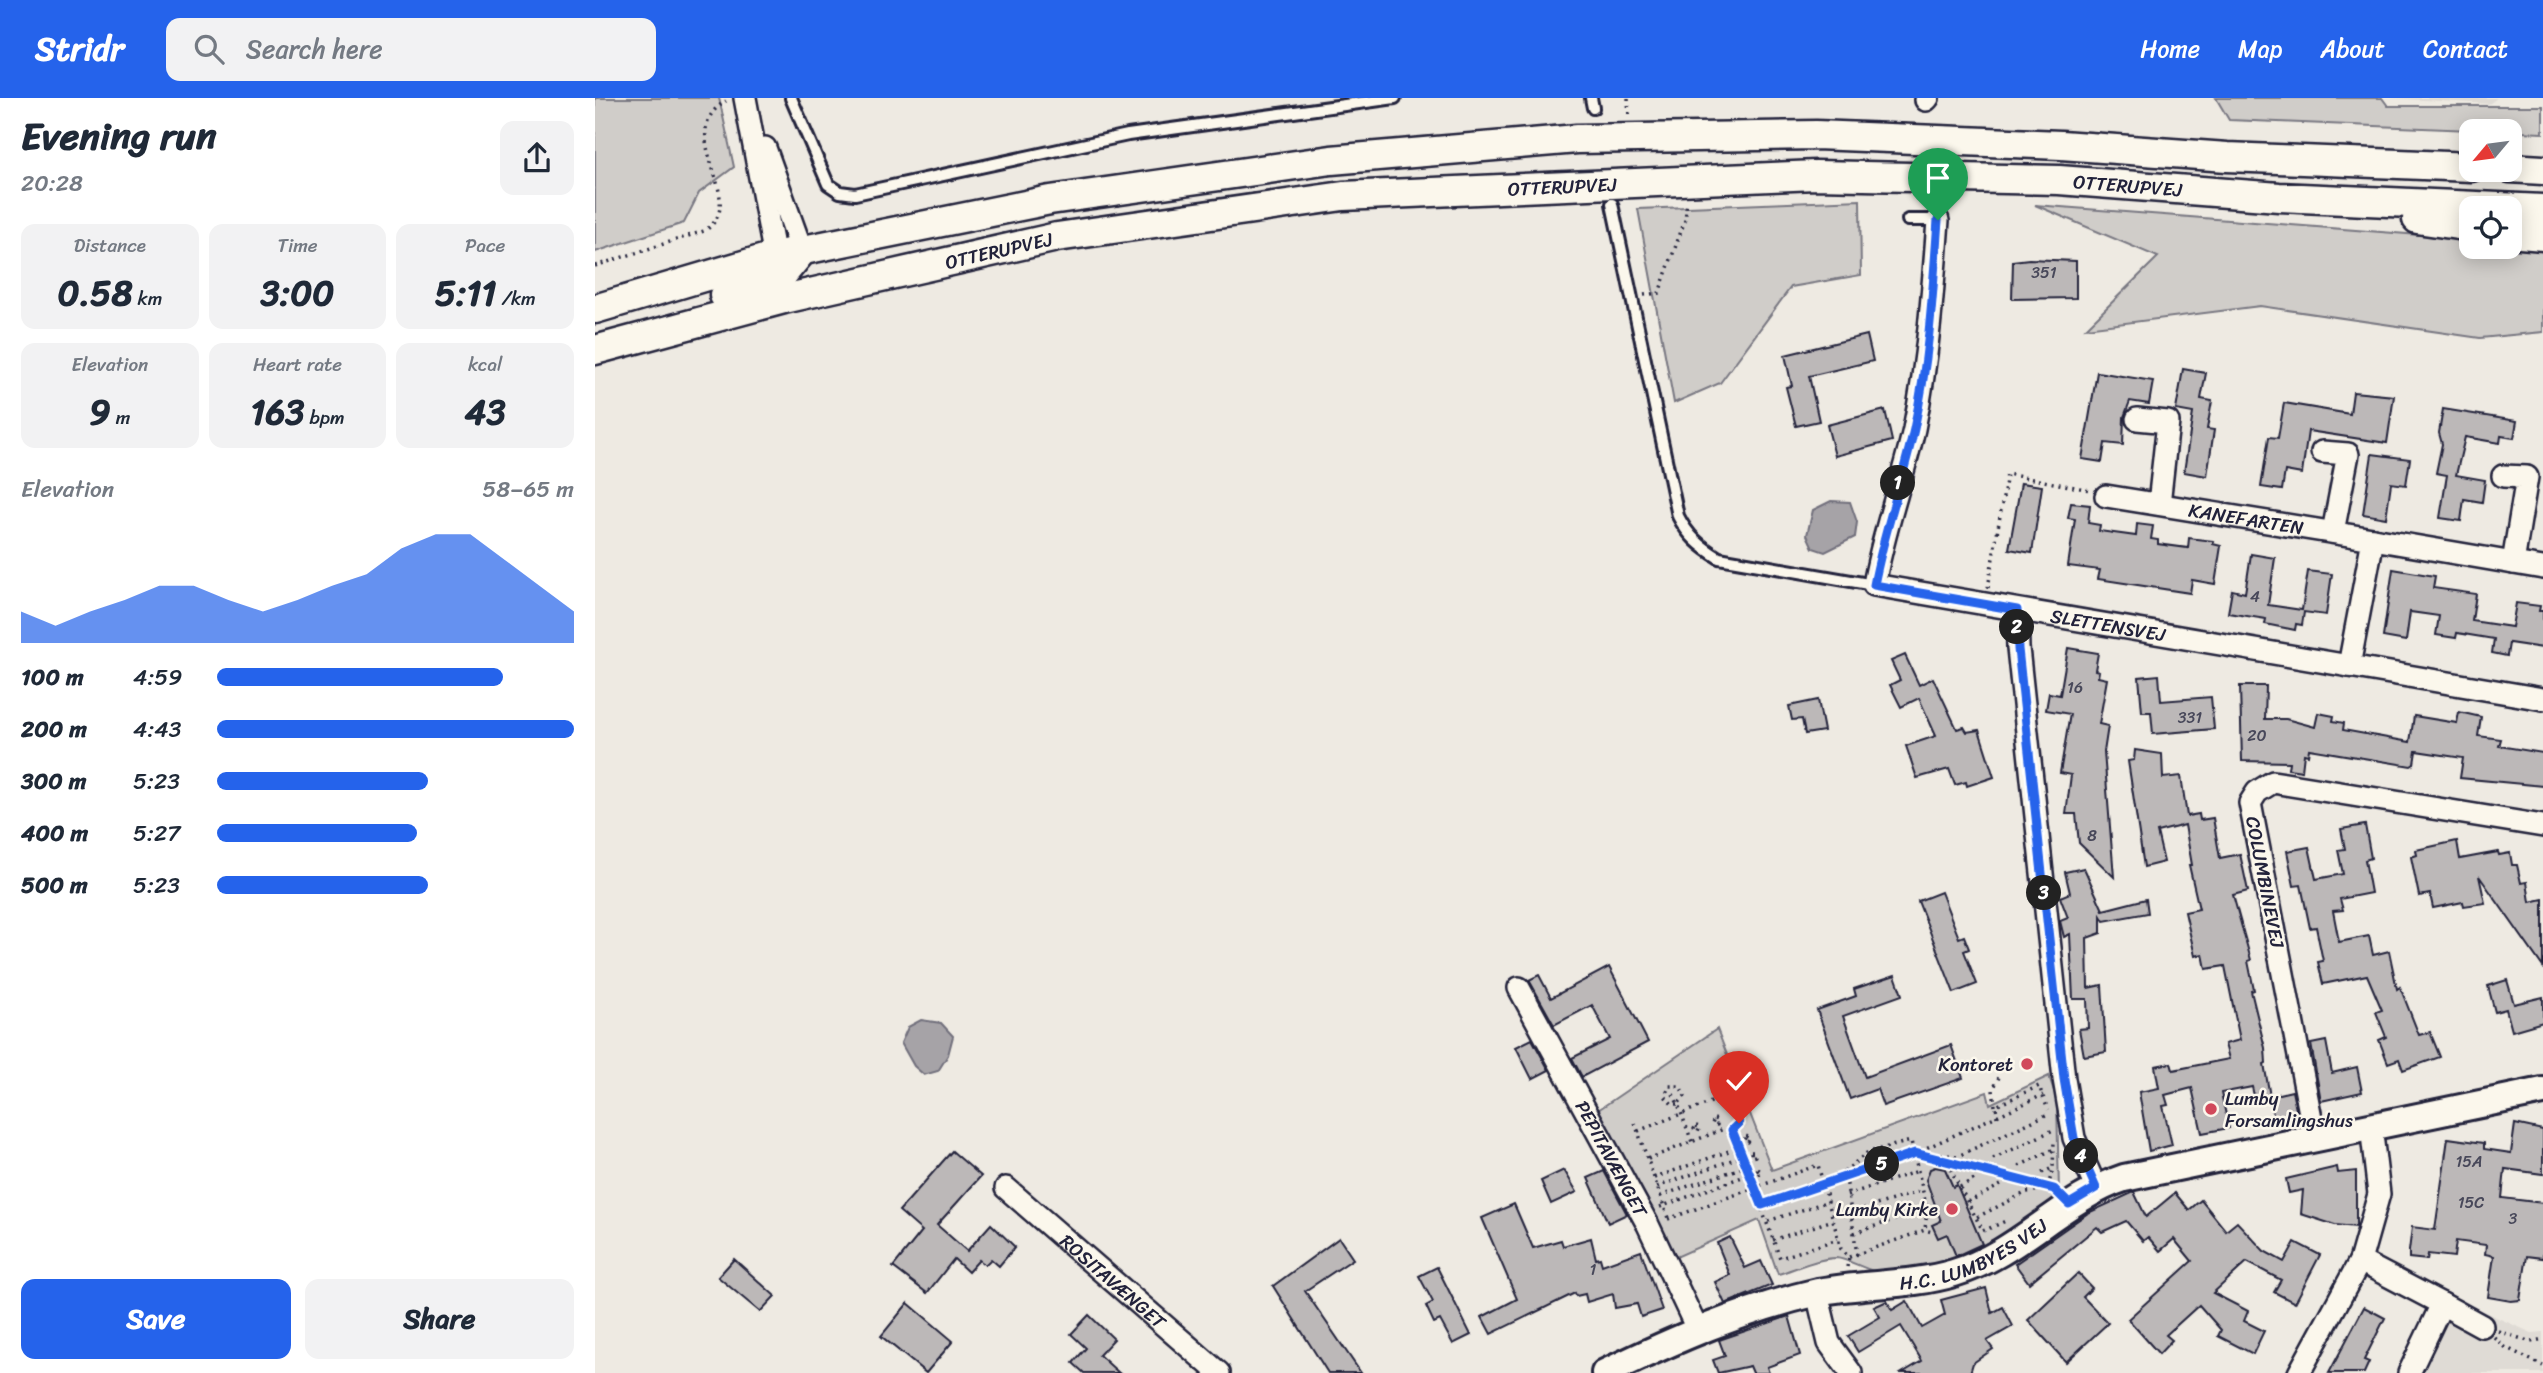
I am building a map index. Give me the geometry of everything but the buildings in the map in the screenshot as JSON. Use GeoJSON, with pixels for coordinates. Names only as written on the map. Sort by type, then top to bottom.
{"type":"FeatureCollection","features":[{"type":"Feature","properties":{"kind":"main road","name":"OTTERUPVEJ"},"geometry":{"type":"LineString","coordinates":[[802,251],[1050,200],[1331,160],[1577,139],[1816,135],[2459,166]]}},
{"type":"Feature","properties":{"kind":"main road"},"geometry":{"type":"LineString","coordinates":[[2522,154],[2543,153]]}},
{"type":"Feature","properties":{"kind":"main road"},"geometry":{"type":"LineString","coordinates":[[2285,159],[2459,155]]}},
{"type":"Feature","properties":{"kind":"main road"},"geometry":{"type":"LineString","coordinates":[[2522,169],[2543,170]]}},
{"type":"Feature","properties":{"kind":"main road","name":"OTTERUPVEJ"},"geometry":{"type":"LineString","coordinates":[[595,309],[779,278],[1343,196],[1816,175],[2059,180],[2279,197],[2543,209]]}},
{"type":"Feature","properties":{"kind":"main road"},"geometry":{"type":"LineString","coordinates":[[2279,197],[2459,225]]}},
{"type":"Feature","properties":{"kind":"main road"},"geometry":{"type":"LineString","coordinates":[[2522,234],[2543,236]]}},
{"type":"Feature","properties":{"kind":"main road"},"geometry":{"type":"LineString","coordinates":[[779,278],[802,251]]}},
{"type":"Feature","properties":{"kind":"main road","name":"OTTERUPVEJ"},"geometry":{"type":"LineString","coordinates":[[596,349],[779,278]]}},
{"type":"Feature","properties":{"kind":"street"},"geometry":{"type":"LineString","coordinates":[[746,98],[802,251]]}},
{"type":"Feature","properties":{"kind":"street"},"geometry":{"type":"LineString","coordinates":[[746,98],[779,278]]}},
{"type":"Feature","properties":{"kind":"street"},"geometry":{"type":"LineString","coordinates":[[1874,585],[1883,537],[1913,432],[1927,356],[1938,220]]}},
{"type":"Feature","properties":{"kind":"street"},"geometry":{"type":"LineString","coordinates":[[2137,419],[2168,422],[2159,504]]}},
{"type":"Feature","properties":{"kind":"street"},"geometry":{"type":"LineString","coordinates":[[2322,452],[2348,454],[2333,532]]}},
{"type":"Feature","properties":{"kind":"street"},"geometry":{"type":"LineString","coordinates":[[2503,476],[2527,477],[2513,563]]}},
{"type":"Feature","properties":{"kind":"street","name":"KANEFARTEN"},"geometry":{"type":"LineString","coordinates":[[2106,496],[2543,568]]}},
{"type":"Feature","properties":{"kind":"street"},"geometry":{"type":"LineString","coordinates":[[2349,666],[2373,539]]}},
{"type":"Feature","properties":{"kind":"street","name":"SLETTENSVEJ"},"geometry":{"type":"LineString","coordinates":[[1874,585],[2543,699]]}},
{"type":"Feature","properties":{"kind":"street"},"geometry":{"type":"LineString","coordinates":[[2017,610],[2018,649],[2064,1079],[2074,1138],[2096,1188]]}},
{"type":"Feature","properties":{"kind":"street","name":"COLUMBINEVEJ"},"geometry":{"type":"LineString","coordinates":[[2315,1139],[2250,803],[2257,792],[2273,782],[2543,826]]}},
{"type":"Feature","properties":{"kind":"street","name":"PEPITAVÆNGET"},"geometry":{"type":"LineString","coordinates":[[1519,988],[1648,1225],[1698,1331]]}},
{"type":"Feature","properties":{"kind":"street","name":"H.C. LUMBYES VEJ"},"geometry":{"type":"LineString","coordinates":[[1605,1373],[1698,1331],[1817,1293],[1954,1273],[2009,1249],[2069,1204],[2096,1188],[2124,1178],[2543,1091]]}},
{"type":"Feature","properties":{"kind":"street"},"geometry":{"type":"LineString","coordinates":[[2299,1373],[2360,1261],[2379,1194],[2371,1126]]}},
{"type":"Feature","properties":{"kind":"street","name":"ROSITAVÆNGET"},"geometry":{"type":"LineString","coordinates":[[1006,1188],[1219,1373]]}},
{"type":"Feature","properties":{"kind":"street"},"geometry":{"type":"LineString","coordinates":[[2360,1261],[2482,1326]]}},
{"type":"Feature","properties":{"kind":"street"},"geometry":{"type":"LineString","coordinates":[[1817,1293],[1829,1343],[1851,1373]]}},
{"type":"Feature","properties":{"kind":"street"},"geometry":{"type":"LineString","coordinates":[[2409,1373],[2442,1304]]}},
{"type":"Feature","properties":{"kind":"lane"},"geometry":{"type":"LineString","coordinates":[[791,98],[828,184],[840,192],[855,194],[1128,135],[1395,98]]}},
{"type":"Feature","properties":{"kind":"lane"},"geometry":{"type":"LineString","coordinates":[[1612,204],[1678,516],[1686,531],[1700,547],[1719,558],[1874,585]]}},
{"type":"Feature","properties":{"kind":"lane"},"geometry":{"type":"LineString","coordinates":[[1908,220],[1938,220]]}},
{"type":"Feature","properties":{"kind":"path"},"geometry":{"type":"LineString","coordinates":[[595,265],[715,225],[722,209],[706,140],[706,126],[712,110],[734,98]]}},
{"type":"Feature","properties":{"kind":"path"},"geometry":{"type":"LineString","coordinates":[[1628,98],[1630,120]]}},
{"type":"Feature","properties":{"kind":"path"},"geometry":{"type":"LineString","coordinates":[[1632,296],[1659,293],[1685,220],[1686,193]]}},
{"type":"Feature","properties":{"kind":"path"},"geometry":{"type":"LineString","coordinates":[[1985,605],[2007,474],[2105,493],[2106,496]]}},
{"type":"Feature","properties":{"kind":"path"},"geometry":{"type":"LineString","coordinates":[[1997,1117],[1993,1090],[2000,1075]]}},
{"type":"Feature","properties":{"kind":"path"},"geometry":{"type":"LineString","coordinates":[[1674,1084],[1680,1086],[1685,1096],[1678,1104],[1672,1104],[1665,1096],[1665,1090],[1674,1084]]}},
{"type":"Feature","properties":{"kind":"path"},"geometry":{"type":"LineString","coordinates":[[1996,1106],[2039,1086],[2050,1113],[2055,1149],[2048,1187]]}},
{"type":"Feature","properties":{"kind":"path"},"geometry":{"type":"LineString","coordinates":[[1674,1094],[1692,1142]]}},
{"type":"Feature","properties":{"kind":"path"},"geometry":{"type":"LineString","coordinates":[[1762,1205],[1915,1153],[2043,1095]]}},
{"type":"Feature","properties":{"kind":"path"},"geometry":{"type":"LineString","coordinates":[[1638,1131],[1724,1097]]}},
{"type":"Feature","properties":{"kind":"path"},"geometry":{"type":"LineString","coordinates":[[1915,1153],[1958,1156],[2050,1113]]}},
{"type":"Feature","properties":{"kind":"path"},"geometry":{"type":"LineString","coordinates":[[1635,1124],[1668,1219],[1818,1165],[1838,1239],[1849,1257],[1925,1230],[1933,1232]]}},
{"type":"Feature","properties":{"kind":"path"},"geometry":{"type":"LineString","coordinates":[[1732,1130],[1735,1124]]}},
{"type":"Feature","properties":{"kind":"path"},"geometry":{"type":"LineString","coordinates":[[1716,1125],[1718,1131]]}},
{"type":"Feature","properties":{"kind":"path"},"geometry":{"type":"LineString","coordinates":[[1648,1159],[1718,1131],[1732,1130]]}},
{"type":"Feature","properties":{"kind":"path"},"geometry":{"type":"LineString","coordinates":[[1732,1130],[1780,1258],[1838,1239]]}},
{"type":"Feature","properties":{"kind":"path"},"geometry":{"type":"LineString","coordinates":[[1993,1159],[2053,1130]]}},
{"type":"Feature","properties":{"kind":"path"},"geometry":{"type":"LineString","coordinates":[[1698,1132],[1701,1138]]}},
{"type":"Feature","properties":{"kind":"path"},"geometry":{"type":"LineString","coordinates":[[1654,1178],[1739,1145],[1745,1140]]}},
{"type":"Feature","properties":{"kind":"path"},"geometry":{"type":"LineString","coordinates":[[1857,1255],[1845,1176],[1847,1167],[1868,1152],[1912,1141],[1927,1209],[1925,1230]]}},
{"type":"Feature","properties":{"kind":"path"},"geometry":{"type":"LineString","coordinates":[[2019,1166],[2055,1149]]}},
{"type":"Feature","properties":{"kind":"path"},"geometry":{"type":"LineString","coordinates":[[1915,1153],[2042,1188]]}},
{"type":"Feature","properties":{"kind":"path"},"geometry":{"type":"LineString","coordinates":[[1657,1187],[1750,1156]]}},
{"type":"Feature","properties":{"kind":"path"},"geometry":{"type":"LineString","coordinates":[[1946,1162],[1983,1231],[2009,1220]]}},
{"type":"Feature","properties":{"kind":"path"},"geometry":{"type":"LineString","coordinates":[[1660,1196],[1747,1166]]}},
{"type":"Feature","properties":{"kind":"path"},"geometry":{"type":"LineString","coordinates":[[2042,1173],[2053,1168]]}},
{"type":"Feature","properties":{"kind":"path"},"geometry":{"type":"LineString","coordinates":[[1847,1195],[1919,1171]]}},
{"type":"Feature","properties":{"kind":"path"},"geometry":{"type":"LineString","coordinates":[[1664,1206],[1756,1172]]}},
{"type":"Feature","properties":{"kind":"path"},"geometry":{"type":"LineString","coordinates":[[1960,1187],[1976,1178]]}},
{"type":"Feature","properties":{"kind":"path"},"geometry":{"type":"LineString","coordinates":[[1968,1202],[2003,1184]]}},
{"type":"Feature","properties":{"kind":"path"},"geometry":{"type":"LineString","coordinates":[[1976,1217],[2027,1192],[2048,1187],[2060,1192],[2069,1204]]}},
{"type":"Feature","properties":{"kind":"path"},"geometry":{"type":"LineString","coordinates":[[2042,1188],[2042,1199]]}},
{"type":"Feature","properties":{"kind":"path"},"geometry":{"type":"LineString","coordinates":[[1850,1213],[1922,1191]]}},
{"type":"Feature","properties":{"kind":"path"},"geometry":{"type":"LineString","coordinates":[[1768,1221],[1829,1201]]}},
{"type":"Feature","properties":{"kind":"path"},"geometry":{"type":"LineString","coordinates":[[1707,1205],[1710,1211]]}},
{"type":"Feature","properties":{"kind":"path"},"geometry":{"type":"LineString","coordinates":[[1701,1207],[1704,1214]]}},
{"type":"Feature","properties":{"kind":"path"},"geometry":{"type":"LineString","coordinates":[[1854,1233],[1927,1209]]}},
{"type":"Feature","properties":{"kind":"path"},"geometry":{"type":"LineString","coordinates":[[1773,1240],[1833,1220]]}},
{"type":"Feature","properties":{"kind":"path"},"geometry":{"type":"LineString","coordinates":[[2482,1326],[2531,1342],[2543,1339]]}},
{"type":"Feature","properties":{"kind":"path"},"geometry":{"type":"LineString","coordinates":[[2482,1326],[2505,1347],[2543,1366]]}},
{"type":"Feature","properties":{"kind":"shaded area"},"geometry":{"type":"Polygon","coordinates":[[[595,98],[719,98],[734,167],[699,193],[684,223],[595,252],[595,98]]]}},
{"type":"Feature","properties":{"kind":"shaded area"},"geometry":{"type":"Polygon","coordinates":[[[2216,98],[2382,98],[2388,106],[2543,106],[2543,133],[2522,132],[2522,119],[2459,119],[2459,130],[2229,120],[2216,98]]]}},
{"type":"Feature","properties":{"kind":"shaded area"},"geometry":{"type":"Polygon","coordinates":[[[2391,98],[2497,98],[2489,104],[2391,98]]]}},
{"type":"Feature","properties":{"kind":"shaded area"},"geometry":{"type":"Polygon","coordinates":[[[1860,200],[1861,275],[1791,287],[1720,383],[1674,403],[1638,209],[1860,200]]]}},
{"type":"Feature","properties":{"kind":"shaded area"},"geometry":{"type":"Polygon","coordinates":[[[2035,205],[2459,238],[2459,259],[2522,259],[2522,246],[2543,245],[2543,332],[2480,338],[2260,306],[2086,328],[2158,257],[2035,205]]]}},
{"type":"Feature","properties":{"kind":"shaded area"},"geometry":{"type":"Polygon","coordinates":[[[1831,501],[1850,502],[1857,522],[1855,537],[1825,552],[1813,548],[1807,535],[1813,510],[1831,501]]]}},
{"type":"Feature","properties":{"kind":"shaded area"},"geometry":{"type":"Polygon","coordinates":[[[921,1020],[941,1023],[953,1036],[948,1055],[938,1071],[924,1075],[914,1066],[901,1043],[908,1027],[921,1020]]]}},
{"type":"Feature","properties":{"kind":"shaded area"},"geometry":{"type":"Polygon","coordinates":[[[1717,1029],[1772,1170],[1987,1092],[1990,1104],[2049,1076],[2057,1100],[2059,1193],[2022,1224],[1980,1250],[1935,1268],[1911,1273],[1880,1273],[1847,1261],[1829,1258],[1778,1274],[1759,1220],[1674,1258],[1598,1110],[1717,1029]]]}},
{"type":"Feature","properties":{"kind":"shaded area"},"geometry":{"type":"Polygon","coordinates":[[[2457,1300],[2532,1333],[2543,1332],[2543,1373],[2421,1373],[2457,1300]]]}},
{"type":"Feature","properties":{"kind":"place","name":"Kontoret"},"geometry":{"type":"Point","coordinates":[2027,1064]}},
{"type":"Feature","properties":{"kind":"place","name":"Lumby Forsamlingshus"},"geometry":{"type":"Point","coordinates":[2211,1109]}},
{"type":"Feature","properties":{"kind":"place","name":"Lumby Kirke"},"geometry":{"type":"Point","coordinates":[1952,1209]}},
{"type":"Feature","properties":{"kind":"route"},"geometry":{"type":"LineString","coordinates":[[1739,1123],[1735,1124],[1732,1130],[1762,1205],[1915,1153],[2054,1189],[2060,1192],[2069,1204],[2096,1188],[2074,1138],[2064,1079],[2018,649],[2017,610],[1874,585],[1883,537],[1913,432],[1929,344],[1938,220]]}}]}
